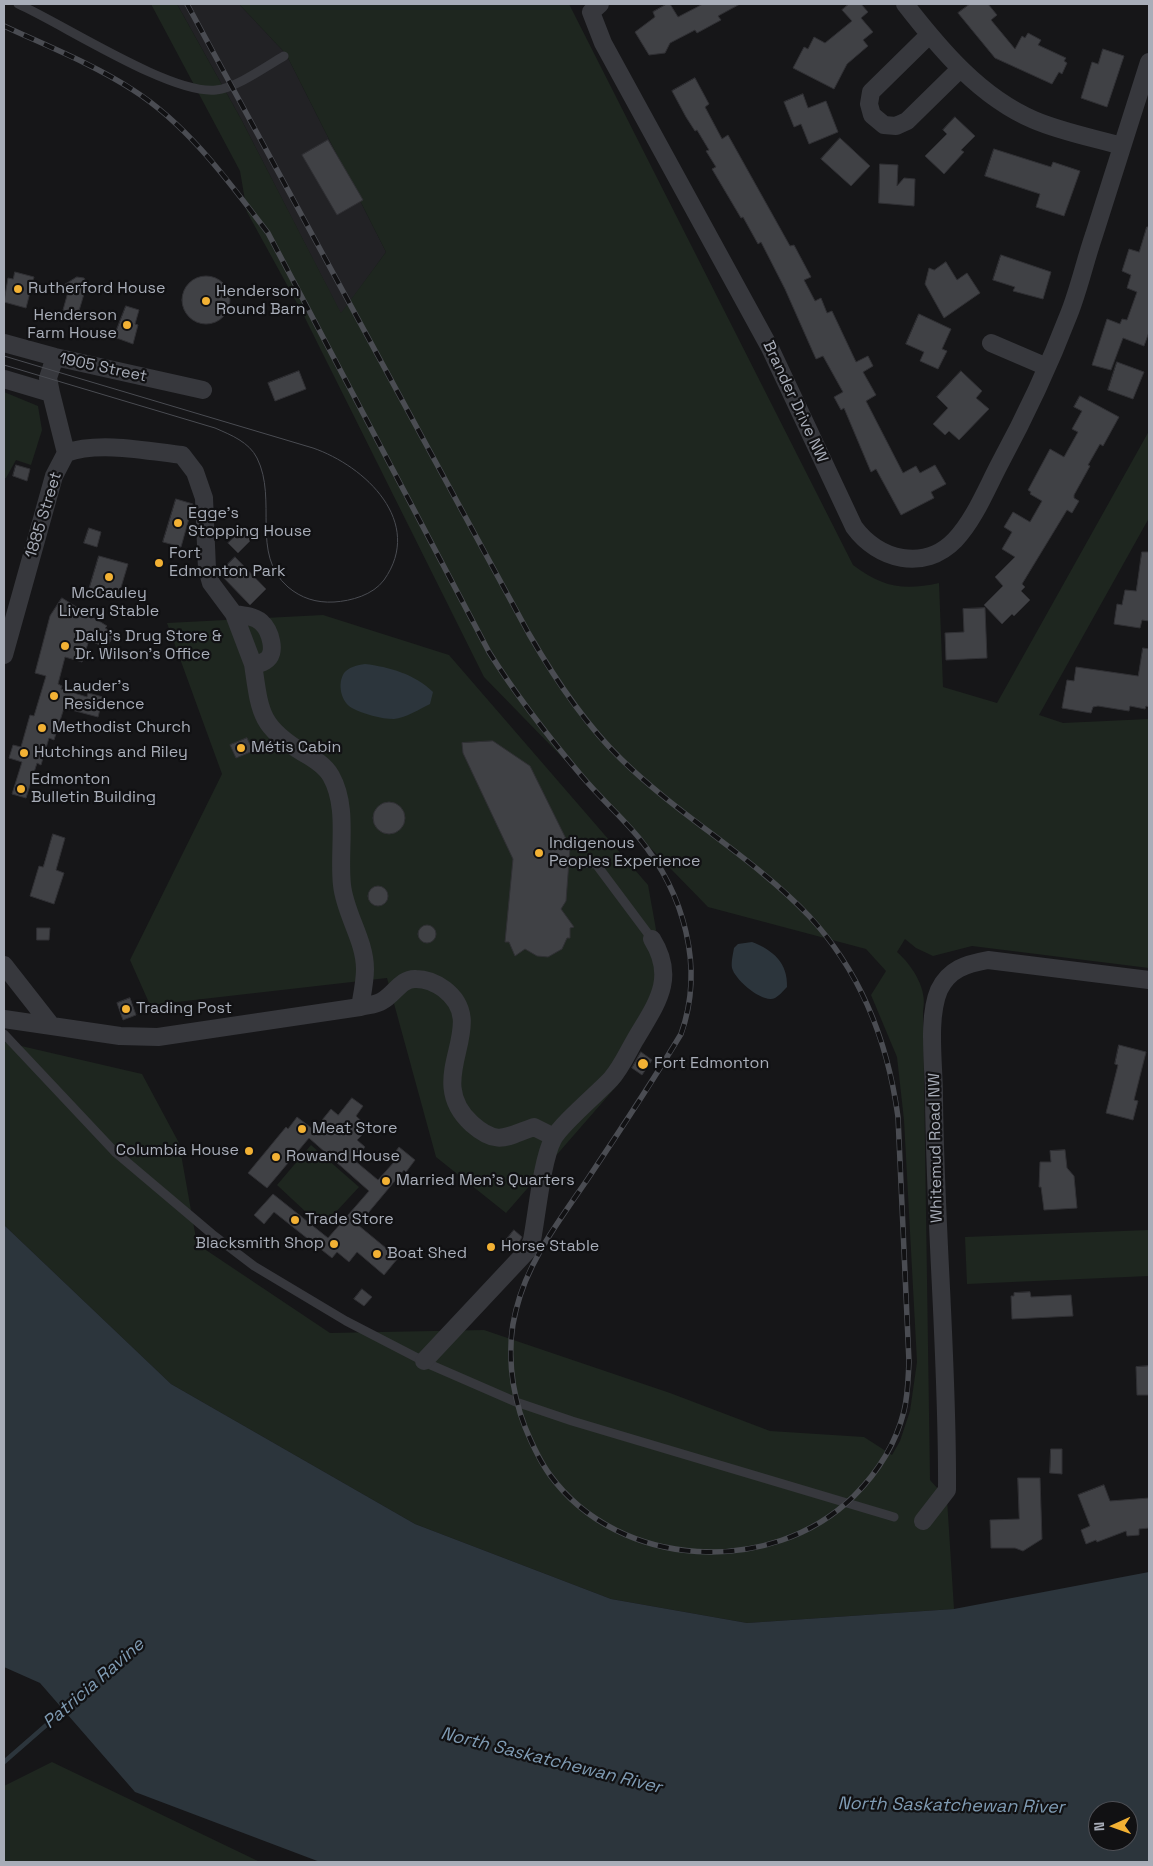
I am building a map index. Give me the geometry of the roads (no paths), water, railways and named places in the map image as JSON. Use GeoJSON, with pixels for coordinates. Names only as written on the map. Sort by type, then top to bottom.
{"type":"FeatureCollection","features":[{"type":"Feature","properties":{"kind":"street","name":"Brander Drive NW"},"geometry":{"type":"LineString","coordinates":[[600,4],[591,12],[603,43],[770,348],[854,527],[870,546],[892,557],[916,559],[937,553],[955,540],[962,531],[1007,450],[1047,367],[1069,313],[1149,62]]}},
{"type":"Feature","properties":{"kind":"street"},"geometry":{"type":"LineString","coordinates":[[904,4],[960,69],[996,97],[1034,120],[1122,146]]}},
{"type":"Feature","properties":{"kind":"street"},"geometry":{"type":"LineString","coordinates":[[929,35],[871,92],[870,110],[878,122],[890,126],[907,121],[960,69]]}},
{"type":"Feature","properties":{"kind":"street","name":"1905 Street"},"geometry":{"type":"LineString","coordinates":[[4,343],[54,358],[203,390]]}},
{"type":"Feature","properties":{"kind":"street"},"geometry":{"type":"LineString","coordinates":[[991,343],[1047,367]]}},
{"type":"Feature","properties":{"kind":"street"},"geometry":{"type":"LineString","coordinates":[[54,358],[48,378],[66,454]]}},
{"type":"Feature","properties":{"kind":"street"},"geometry":{"type":"LineString","coordinates":[[4,379],[51,393]]}},
{"type":"Feature","properties":{"kind":"street","name":"1885 Street"},"geometry":{"type":"LineString","coordinates":[[4,655],[54,476],[66,454],[76,450],[117,448],[182,455],[195,472],[204,498],[207,569],[211,583],[234,614],[253,664],[261,710],[266,721],[282,738],[324,766],[332,776],[340,808],[343,892],[365,968],[360,1007]]}},
{"type":"Feature","properties":{"kind":"street"},"geometry":{"type":"LineString","coordinates":[[234,614],[261,622],[268,633],[272,647],[270,657],[265,661],[253,664]]}},
{"type":"Feature","properties":{"kind":"street"},"geometry":{"type":"LineString","coordinates":[[424,1362],[528,1250],[532,1240],[548,1156],[554,1137],[613,1076],[660,996],[664,980],[663,963],[660,952],[652,939]]}},
{"type":"Feature","properties":{"kind":"street","name":"Whitemud Road NW"},"geometry":{"type":"LineString","coordinates":[[923,1521],[947,1490],[934,1138],[934,1014],[939,991],[947,977],[963,964],[988,960],[1149,980]]}},
{"type":"Feature","properties":{"kind":"street"},"geometry":{"type":"LineString","coordinates":[[4,965],[51,1025]]}},
{"type":"Feature","properties":{"kind":"street"},"geometry":{"type":"LineString","coordinates":[[4,1020],[120,1036],[158,1037],[360,1007],[382,1001],[407,980],[416,979],[439,985],[456,1000],[462,1014],[462,1037],[452,1070],[452,1081],[453,1091],[464,1116],[487,1135],[499,1138],[517,1136],[534,1127],[554,1137]]}},
{"type":"Feature","properties":{"kind":"lane"},"geometry":{"type":"LineString","coordinates":[[18,4],[152,73],[192,88],[217,90],[232,85],[284,56]]}},
{"type":"Feature","properties":{"kind":"lane"},"geometry":{"type":"LineString","coordinates":[[580,862],[596,864],[652,939]]}},
{"type":"Feature","properties":{"kind":"lane"},"geometry":{"type":"LineString","coordinates":[[4,1034],[115,1152],[212,1234],[278,1280],[346,1321],[424,1362],[516,1402],[572,1421],[894,1517]]}},
{"type":"Feature","properties":{"kind":"water"},"geometry":{"type":"Polygon","coordinates":[[[365,664],[392,669],[418,680],[433,692],[430,704],[408,715],[394,719],[372,716],[352,708],[345,702],[341,692],[342,677],[348,669],[365,664]]]}},
{"type":"Feature","properties":{"kind":"water"},"geometry":{"type":"Polygon","coordinates":[[[752,942],[773,953],[785,971],[787,987],[775,998],[764,998],[750,990],[734,973],[732,961],[734,948],[738,944],[752,942]]]}},
{"type":"Feature","properties":{"kind":"water","name":"North Saskatchewan River"},"geometry":{"type":"Polygon","coordinates":[[[4,1225],[171,1384],[415,1524],[611,1599],[747,1623],[954,1609],[1149,1572],[1149,1862],[320,1862],[135,1792],[40,1683],[4,1667],[4,1225]]]}},
{"type":"Feature","properties":{"kind":"waterway","name":"Patricia Ravine"},"geometry":{"type":"LineString","coordinates":[[4,1762],[67,1707]]}},
{"type":"Feature","properties":{"kind":"tram line"},"geometry":{"type":"LineString","coordinates":[[4,356],[313,448],[333,456],[369,482],[383,499],[393,517],[398,537],[395,558],[384,580],[374,590],[354,599],[327,602],[315,601],[298,594],[288,587],[277,574],[270,559],[267,543],[263,474],[254,452],[244,443],[215,428],[4,365]]}},
{"type":"Feature","properties":{"kind":"railway"},"geometry":{"type":"LineString","coordinates":[[4,26],[102,72],[153,104],[190,137],[238,194],[268,233],[489,652],[521,699],[556,745],[587,782],[639,838],[655,859],[668,882],[686,931],[690,957],[691,983],[688,1009],[681,1034],[536,1258],[521,1292],[513,1324],[511,1339],[513,1384],[525,1427],[542,1464],[580,1506],[615,1530],[655,1545],[697,1551],[740,1550],[782,1540],[820,1522],[854,1496],[870,1478],[885,1457],[896,1435],[904,1411],[908,1387],[909,1362],[898,1117],[887,1062],[869,1010],[843,961],[809,916],[740,855],[643,780],[607,745],[560,684],[529,634],[187,4]]}},
{"type":"Feature","properties":{"kind":"place","name":"Rutherford House"},"geometry":{"type":"Point","coordinates":[18,289]}},
{"type":"Feature","properties":{"kind":"place","name":"Henderson Round Barn"},"geometry":{"type":"Point","coordinates":[206,301]}},
{"type":"Feature","properties":{"kind":"place","name":"Henderson Farm House"},"geometry":{"type":"Point","coordinates":[127,325]}},
{"type":"Feature","properties":{"kind":"place","name":"Egge's Stopping House"},"geometry":{"type":"Point","coordinates":[178,523]}},
{"type":"Feature","properties":{"kind":"place","name":"Fort Edmonton Park"},"geometry":{"type":"Point","coordinates":[159,563]}},
{"type":"Feature","properties":{"kind":"place","name":"McCauley Livery Stable"},"geometry":{"type":"Point","coordinates":[109,577]}},
{"type":"Feature","properties":{"kind":"place","name":"Daly's Drug Store & Dr. Wilson's Office"},"geometry":{"type":"Point","coordinates":[65,646]}},
{"type":"Feature","properties":{"kind":"place","name":"Lauder's Residence"},"geometry":{"type":"Point","coordinates":[54,696]}},
{"type":"Feature","properties":{"kind":"place","name":"Methodist Church"},"geometry":{"type":"Point","coordinates":[42,728]}},
{"type":"Feature","properties":{"kind":"place","name":"Métis Cabin"},"geometry":{"type":"Point","coordinates":[241,748]}},
{"type":"Feature","properties":{"kind":"place","name":"Hutchings and Riley"},"geometry":{"type":"Point","coordinates":[24,753]}},
{"type":"Feature","properties":{"kind":"place","name":"Edmonton Bulletin Building"},"geometry":{"type":"Point","coordinates":[21,789]}},
{"type":"Feature","properties":{"kind":"place","name":"Indigenous Peoples Experience"},"geometry":{"type":"Point","coordinates":[539,853]}},
{"type":"Feature","properties":{"kind":"place","name":"Trading Post"},"geometry":{"type":"Point","coordinates":[126,1009]}},
{"type":"Feature","properties":{"kind":"place","name":"Fort Edmonton"},"geometry":{"type":"Point","coordinates":[643,1064]}},
{"type":"Feature","properties":{"kind":"place","name":"Meat Store"},"geometry":{"type":"Point","coordinates":[302,1129]}},
{"type":"Feature","properties":{"kind":"place","name":"Columbia House"},"geometry":{"type":"Point","coordinates":[249,1151]}},
{"type":"Feature","properties":{"kind":"place","name":"Rowand House"},"geometry":{"type":"Point","coordinates":[276,1157]}},
{"type":"Feature","properties":{"kind":"place","name":"Married Men's Quarters"},"geometry":{"type":"Point","coordinates":[386,1181]}},
{"type":"Feature","properties":{"kind":"place","name":"Trade Store"},"geometry":{"type":"Point","coordinates":[295,1220]}},
{"type":"Feature","properties":{"kind":"place","name":"Blacksmith Shop"},"geometry":{"type":"Point","coordinates":[334,1244]}},
{"type":"Feature","properties":{"kind":"place","name":"Horse Stable"},"geometry":{"type":"Point","coordinates":[491,1247]}},
{"type":"Feature","properties":{"kind":"place","name":"Boat Shed"},"geometry":{"type":"Point","coordinates":[377,1254]}}]}
